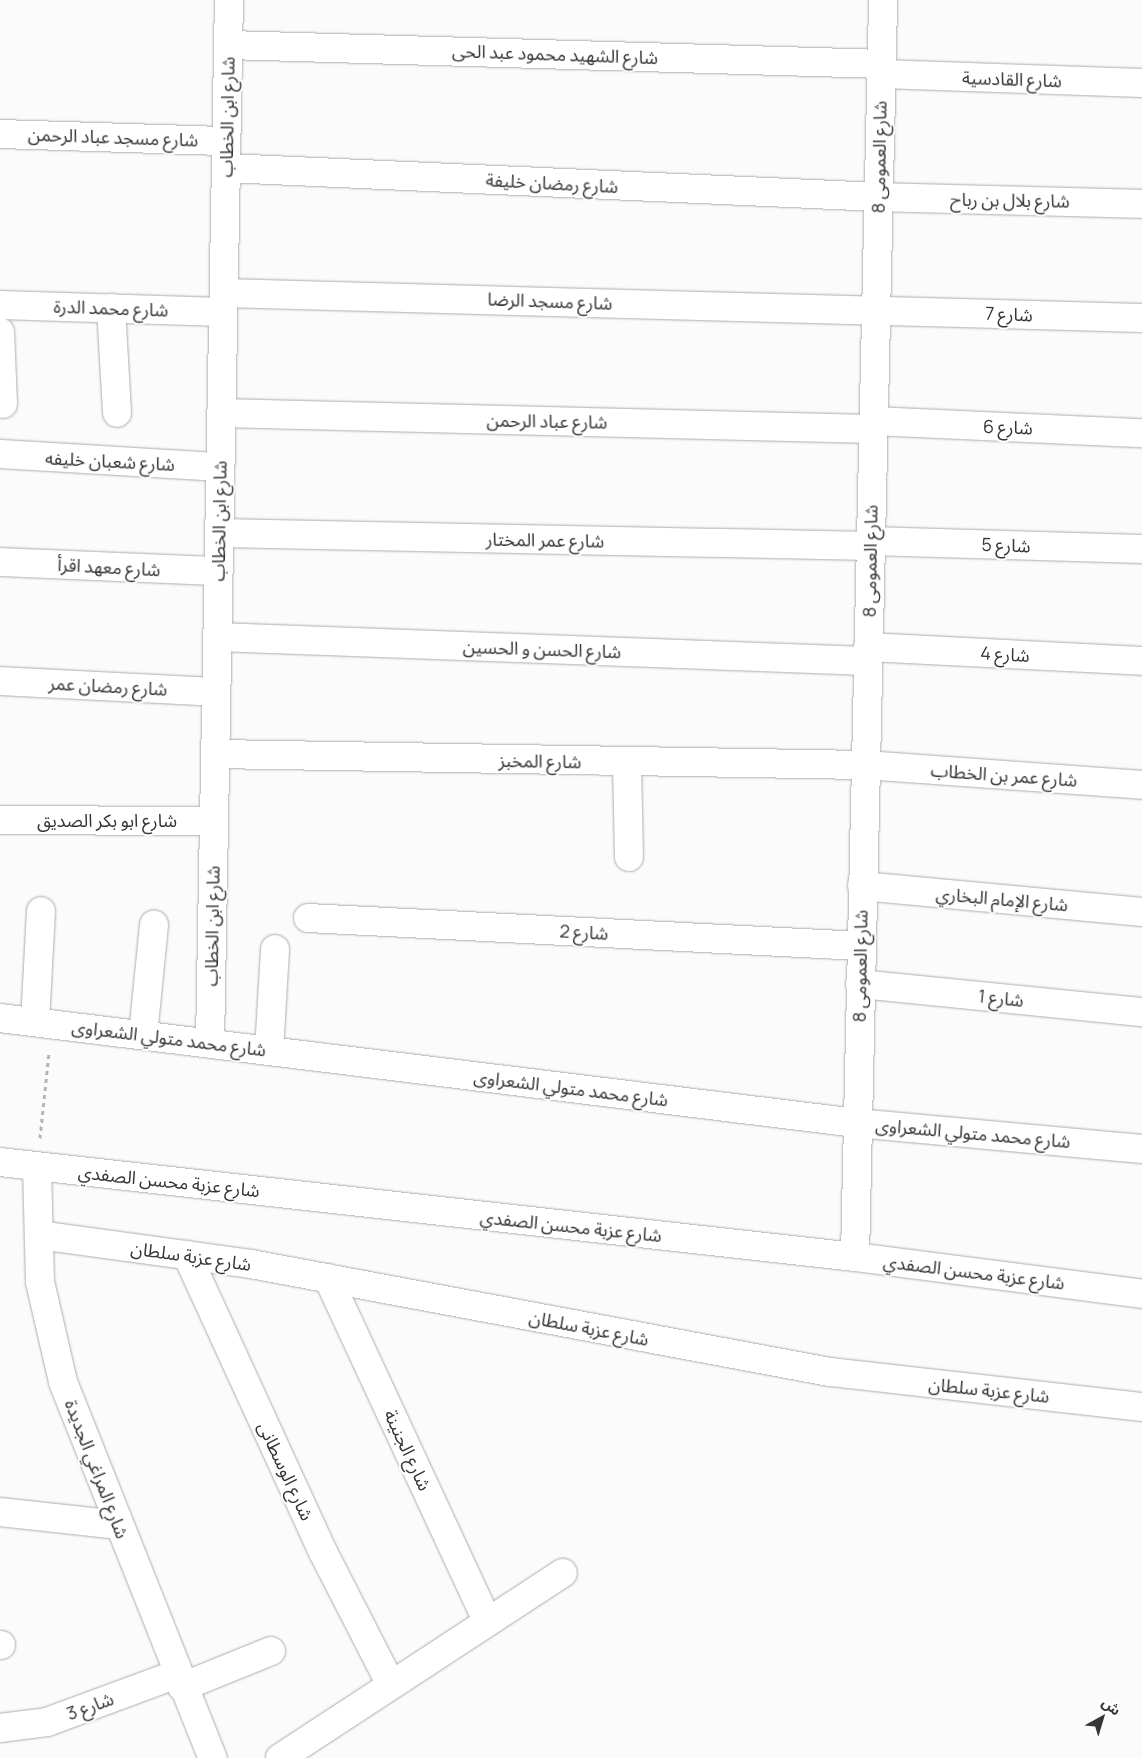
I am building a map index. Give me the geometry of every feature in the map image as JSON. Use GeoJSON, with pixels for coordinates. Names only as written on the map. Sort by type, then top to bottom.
{"type":"FeatureCollection","features":[{"type":"Feature","properties":{"kind":"street","name":"شارع ابن الخطاب"},"geometry":{"type":"LineString","coordinates":[[210,1043],[229,0]]}},
{"type":"Feature","properties":{"kind":"street","name":"شارع العمومى 8"},"geometry":{"type":"LineString","coordinates":[[855,1257],[856,1123],[883,0]]}},
{"type":"Feature","properties":{"kind":"street","name":"شارع الشهيد محمود عبد الحى"},"geometry":{"type":"LineString","coordinates":[[228,45],[882,69]]}},
{"type":"Feature","properties":{"kind":"street","name":"شارع القادسية"},"geometry":{"type":"LineString","coordinates":[[882,69],[1142,83]]}},
{"type":"Feature","properties":{"kind":"street","name":"شارع مسجد عباد الرحمن"},"geometry":{"type":"LineString","coordinates":[[0,134],[226,141]]}},
{"type":"Feature","properties":{"kind":"street","name":"شارع رمضان خليفة"},"geometry":{"type":"LineString","coordinates":[[226,168],[879,197]]}},
{"type":"Feature","properties":{"kind":"street","name":"شارع بلال بن رباح"},"geometry":{"type":"LineString","coordinates":[[879,197],[1142,204]]}},
{"type":"Feature","properties":{"kind":"street","name":"شارع محمد الدرة"},"geometry":{"type":"LineString","coordinates":[[0,305],[111,308],[223,302]]}},
{"type":"Feature","properties":{"kind":"street","name":"شارع مسجد الرضا"},"geometry":{"type":"LineString","coordinates":[[223,302],[876,310]]}},
{"type":"Feature","properties":{"kind":"street"},"geometry":{"type":"LineString","coordinates":[[111,308],[117,412]]}},
{"type":"Feature","properties":{"kind":"street","name":"شارع 7"},"geometry":{"type":"LineString","coordinates":[[876,310],[1142,318]]}},
{"type":"Feature","properties":{"kind":"street"},"geometry":{"type":"LineString","coordinates":[[0,332],[3,404]]}},
{"type":"Feature","properties":{"kind":"street","name":"شارع عباد الرحمن"},"geometry":{"type":"LineString","coordinates":[[222,413],[873,425]]}},
{"type":"Feature","properties":{"kind":"street","name":"شارع 6"},"geometry":{"type":"LineString","coordinates":[[873,425],[1142,433]]}},
{"type":"Feature","properties":{"kind":"street","name":"شارع شعبان خليفه"},"geometry":{"type":"LineString","coordinates":[[0,454],[220,467]]}},
{"type":"Feature","properties":{"kind":"street","name":"شارع عمر المختار"},"geometry":{"type":"LineString","coordinates":[[219,533],[870,544]]}},
{"type":"Feature","properties":{"kind":"street","name":"شارع 5"},"geometry":{"type":"LineString","coordinates":[[870,544],[1142,549]]}},
{"type":"Feature","properties":{"kind":"street","name":"شارع معهد اقرأ"},"geometry":{"type":"LineString","coordinates":[[0,562],[218,571]]}},
{"type":"Feature","properties":{"kind":"street","name":"شارع الحسن و الحسين"},"geometry":{"type":"LineString","coordinates":[[217,637],[868,654]]}},
{"type":"Feature","properties":{"kind":"street","name":"شارع 4"},"geometry":{"type":"LineString","coordinates":[[868,654],[1142,661]]}},
{"type":"Feature","properties":{"kind":"street","name":"شارع رمضان عمر"},"geometry":{"type":"LineString","coordinates":[[0,681],[216,692]]}},
{"type":"Feature","properties":{"kind":"street","name":"شارع المخبز"},"geometry":{"type":"LineString","coordinates":[[215,754],[627,763],[865,765]]}},
{"type":"Feature","properties":{"kind":"street"},"geometry":{"type":"LineString","coordinates":[[627,763],[629,857]]}},
{"type":"Feature","properties":{"kind":"street","name":"شارع عمر بن الخطاب"},"geometry":{"type":"LineString","coordinates":[[865,765],[1142,785]]}},
{"type":"Feature","properties":{"kind":"street","name":"شارع ابو بكر الصديق"},"geometry":{"type":"LineString","coordinates":[[0,820],[214,821]]}},
{"type":"Feature","properties":{"kind":"street","name":"شارع الإمام البخاري"},"geometry":{"type":"LineString","coordinates":[[862,886],[1142,912]]}},
{"type":"Feature","properties":{"kind":"street"},"geometry":{"type":"LineString","coordinates":[[41,911],[44,1023]]}},
{"type":"Feature","properties":{"kind":"street","name":"شارع 2"},"geometry":{"type":"LineString","coordinates":[[308,918],[861,946]]}},
{"type":"Feature","properties":{"kind":"street"},"geometry":{"type":"LineString","coordinates":[[144,1035],[154,925]]}},
{"type":"Feature","properties":{"kind":"street"},"geometry":{"type":"LineString","coordinates":[[269,1051],[275,949]]}},
{"type":"Feature","properties":{"kind":"street","name":"شارع 1"},"geometry":{"type":"LineString","coordinates":[[860,984],[1142,1012]]}},
{"type":"Feature","properties":{"kind":"street","name":"شارع محمد متولي الشعراوى"},"geometry":{"type":"LineString","coordinates":[[0,1018],[856,1123],[1142,1148]]}},
{"type":"Feature","properties":{"kind":"street","name":"شارع عزبة محسن الصفدي"},"geometry":{"type":"LineString","coordinates":[[0,1162],[855,1257],[1142,1294]]}},
{"type":"Feature","properties":{"kind":"street","name":"شارع المراغي الجديدة"},"geometry":{"type":"LineString","coordinates":[[37,1167],[40,1282],[50,1335],[63,1382],[180,1680],[213,1758]]}},
{"type":"Feature","properties":{"kind":"street","name":"شارع عزبة سلطان"},"geometry":{"type":"LineString","coordinates":[[39,1235],[187,1255],[328,1278],[830,1372],[1142,1407]]}},
{"type":"Feature","properties":{"kind":"street","name":"شارع الوسطانى"},"geometry":{"type":"LineString","coordinates":[[187,1255],[323,1552],[391,1685]]}},
{"type":"Feature","properties":{"kind":"street","name":"شارع الجنينة"},"geometry":{"type":"LineString","coordinates":[[328,1278],[488,1622]]}},
{"type":"Feature","properties":{"kind":"street"},"geometry":{"type":"LineString","coordinates":[[0,1512],[119,1525]]}},
{"type":"Feature","properties":{"kind":"street"},"geometry":{"type":"LineString","coordinates":[[280,1758],[562,1573]]}},
{"type":"Feature","properties":{"kind":"street","name":"شارع 3"},"geometry":{"type":"LineString","coordinates":[[0,1728],[47,1722],[271,1650]]}},
{"type":"Feature","properties":{"kind":"path"},"geometry":{"type":"LineString","coordinates":[[37,1167],[44,1023]]}}]}
